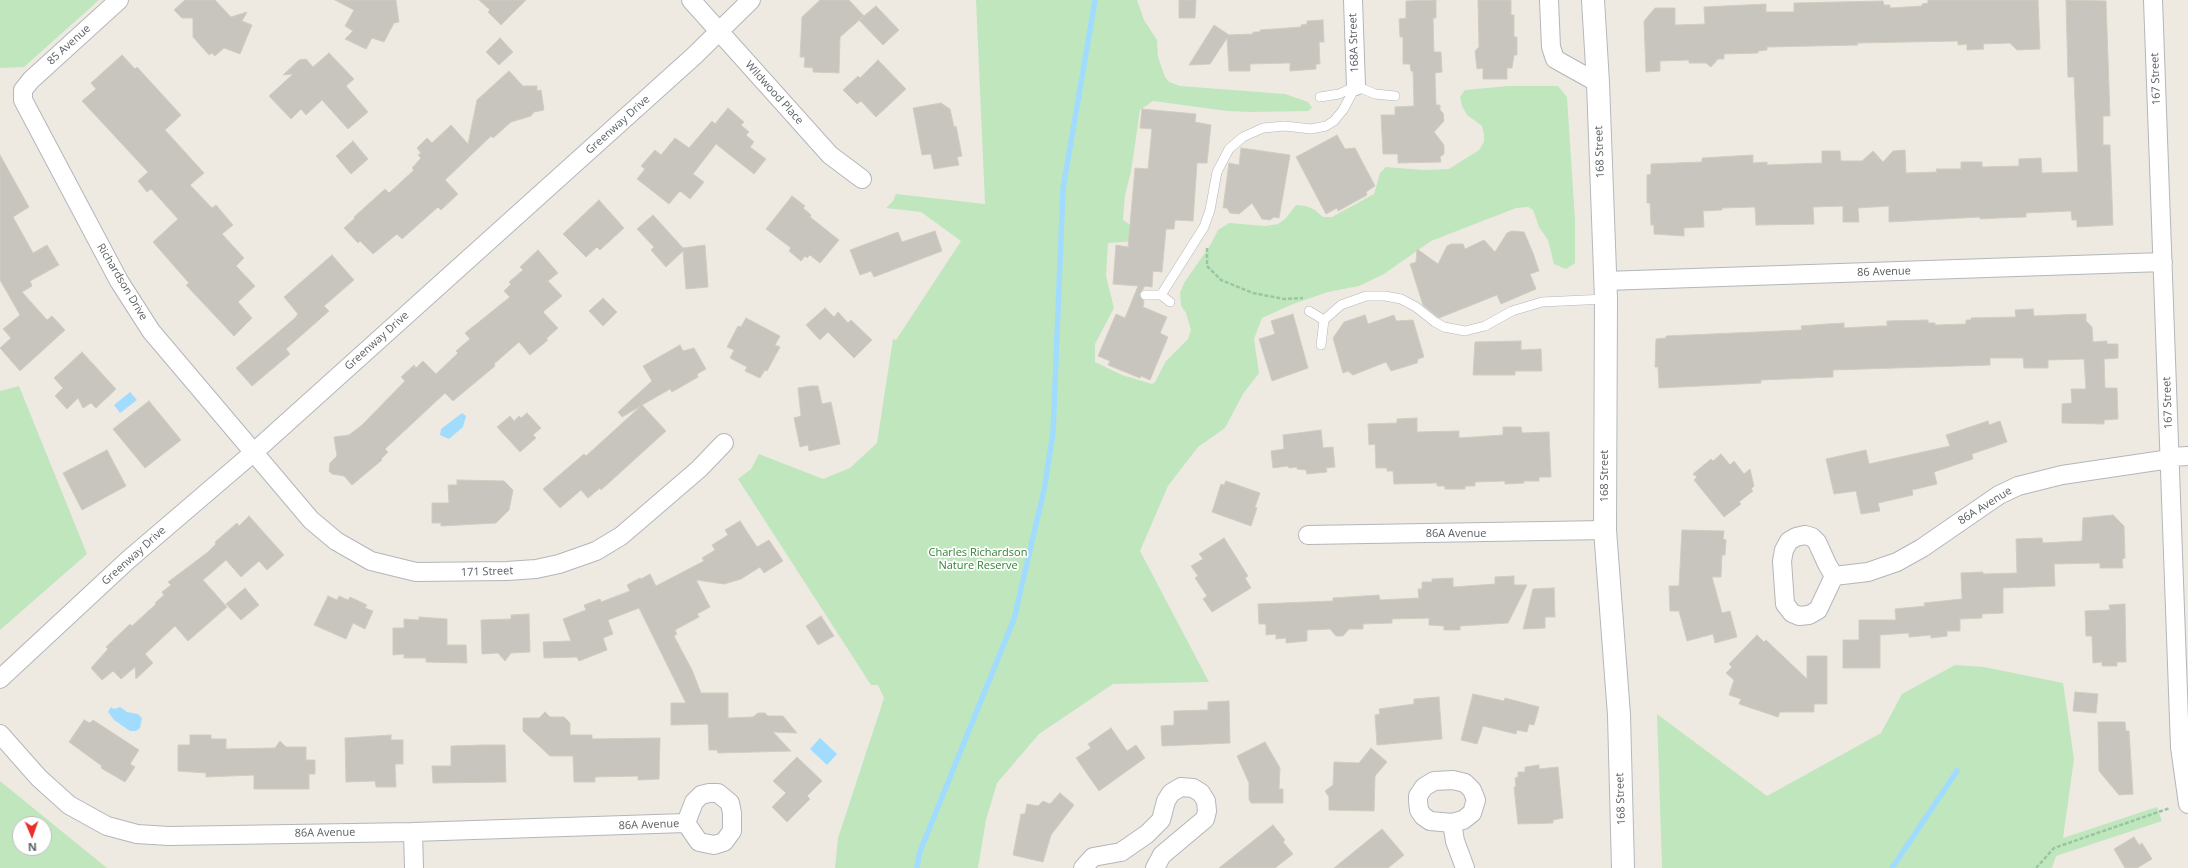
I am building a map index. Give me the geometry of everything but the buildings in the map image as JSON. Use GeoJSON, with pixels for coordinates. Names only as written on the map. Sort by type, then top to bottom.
{"type":"FeatureCollection","features":[{"type":"Feature","properties":{"kind":"main road","name":"168 Street"},"geometry":{"type":"LineString","coordinates":[[1593,0],[1598,83],[1605,290],[1605,530],[1619,715],[1623,868]]}},
{"type":"Feature","properties":{"kind":"street","name":"85 Avenue"},"geometry":{"type":"LineString","coordinates":[[22,93],[37,73],[119,0]]}},
{"type":"Feature","properties":{"kind":"street","name":"Wildwood Place"},"geometry":{"type":"LineString","coordinates":[[691,0],[830,155],[862,179]]}},
{"type":"Feature","properties":{"kind":"street","name":"Greenway Drive"},"geometry":{"type":"LineString","coordinates":[[0,679],[128,560],[252,453],[694,56],[751,0]]}},
{"type":"Feature","properties":{"kind":"street","name":"168A Street"},"geometry":{"type":"LineString","coordinates":[[1353,0],[1356,86]]}},
{"type":"Feature","properties":{"kind":"street"},"geometry":{"type":"LineString","coordinates":[[1549,0],[1551,47],[1555,59],[1598,83]]}},
{"type":"Feature","properties":{"kind":"street","name":"167 Street"},"geometry":{"type":"LineString","coordinates":[[2153,0],[2180,746],[2183,778],[2188,804]]}},
{"type":"Feature","properties":{"kind":"street","name":"Richardson Drive"},"geometry":{"type":"LineString","coordinates":[[22,93],[23,100],[31,118],[133,305],[158,340],[252,453]]}},
{"type":"Feature","properties":{"kind":"street","name":"86 Avenue"},"geometry":{"type":"LineString","coordinates":[[1605,290],[2162,262]]}},
{"type":"Feature","properties":{"kind":"street","name":"171 Street"},"geometry":{"type":"LineString","coordinates":[[252,453],[319,528],[355,553],[381,564],[416,572],[490,572],[529,570],[559,564],[588,554],[606,545],[650,513],[724,443]]}},
{"type":"Feature","properties":{"kind":"street","name":"86A Avenue"},"geometry":{"type":"LineString","coordinates":[[1834,576],[1868,572],[1897,562],[1922,548],[2002,493],[2018,486],[2062,475],[2188,456]]}},
{"type":"Feature","properties":{"kind":"street","name":"86A Avenue"},"geometry":{"type":"LineString","coordinates":[[1308,535],[1605,530]]}},
{"type":"Feature","properties":{"kind":"street","name":"86A Avenue"},"geometry":{"type":"LineString","coordinates":[[0,734],[39,778],[63,800],[87,816],[125,832],[169,836],[413,832],[686,823]]}},
{"type":"Feature","properties":{"kind":"street"},"geometry":{"type":"LineString","coordinates":[[1083,868],[1093,857],[1120,852],[1147,834],[1161,820],[1167,799],[1171,793],[1181,787],[1193,788],[1201,793],[1206,801],[1207,811],[1205,819],[1162,855],[1155,868]]}},
{"type":"Feature","properties":{"kind":"street"},"geometry":{"type":"LineString","coordinates":[[1452,823],[1455,841],[1465,868]]}},
{"type":"Feature","properties":{"kind":"street"},"geometry":{"type":"LineString","coordinates":[[413,832],[414,868]]}},
{"type":"Feature","properties":{"kind":"lane"},"geometry":{"type":"LineString","coordinates":[[1161,295],[1196,240],[1207,219],[1217,172],[1225,154],[1233,145],[1252,131],[1263,128],[1285,126],[1311,129],[1326,126],[1334,121],[1344,110],[1356,86]]}},
{"type":"Feature","properties":{"kind":"lane"},"geometry":{"type":"LineString","coordinates":[[1320,97],[1339,94],[1356,86],[1374,94],[1395,96]]}},
{"type":"Feature","properties":{"kind":"lane"},"geometry":{"type":"LineString","coordinates":[[1321,345],[1324,320],[1341,305],[1366,296],[1385,296],[1401,299],[1416,307],[1444,327],[1465,331],[1485,326],[1512,311],[1542,302],[1605,290]]}},
{"type":"Feature","properties":{"kind":"lane"},"geometry":{"type":"LineString","coordinates":[[1145,295],[1161,295],[1170,302]]}},
{"type":"Feature","properties":{"kind":"lane"},"geometry":{"type":"LineString","coordinates":[[1308,311],[1324,320]]}},
{"type":"Feature","properties":{"kind":"path"},"geometry":{"type":"LineString","coordinates":[[1196,240],[1204,244],[1208,250],[1207,266],[1221,280],[1245,291],[1284,299],[1305,298]]}},
{"type":"Feature","properties":{"kind":"path"},"geometry":{"type":"LineString","coordinates":[[2036,868],[2054,848],[2170,808]]}},
{"type":"Feature","properties":{"kind":"green space"},"geometry":{"type":"Polygon","coordinates":[[[0,0],[99,0],[24,67],[0,68],[0,0]]]}},
{"type":"Feature","properties":{"kind":"green space","name":"Charles Richardson Nature Reserve"},"geometry":{"type":"Polygon","coordinates":[[[976,0],[1137,0],[1144,20],[1157,40],[1158,57],[1165,77],[1169,82],[1180,86],[1285,94],[1308,102],[1312,108],[1308,111],[1227,111],[1153,101],[1140,110],[1131,172],[1125,195],[1123,220],[1135,228],[1136,241],[1108,243],[1106,276],[1114,308],[1095,344],[1095,362],[1122,375],[1152,384],[1155,382],[1166,361],[1188,339],[1191,330],[1186,313],[1181,306],[1180,293],[1184,283],[1211,244],[1218,230],[1229,223],[1266,226],[1278,224],[1286,218],[1296,205],[1306,206],[1315,210],[1323,217],[1332,217],[1374,194],[1380,173],[1386,167],[1423,170],[1449,169],[1479,150],[1484,142],[1484,134],[1482,126],[1467,115],[1462,106],[1460,97],[1465,90],[1508,86],[1558,86],[1567,97],[1575,220],[1575,263],[1566,269],[1554,264],[1548,240],[1539,227],[1533,210],[1528,207],[1516,208],[1431,241],[1384,274],[1359,286],[1328,292],[1293,304],[1262,318],[1254,339],[1259,373],[1243,394],[1225,428],[1198,447],[1168,486],[1140,551],[1209,682],[1113,684],[1039,734],[997,783],[986,820],[978,868],[835,868],[838,838],[884,698],[878,685],[871,685],[738,479],[751,469],[759,454],[823,479],[850,468],[877,443],[893,339],[896,340],[961,241],[921,212],[886,208],[893,201],[896,194],[985,204],[976,0]]]}},
{"type":"Feature","properties":{"kind":"green space"},"geometry":{"type":"Polygon","coordinates":[[[19,386],[87,554],[0,630],[0,391],[19,386]]]}},
{"type":"Feature","properties":{"kind":"green space"},"geometry":{"type":"Polygon","coordinates":[[[1955,665],[1984,667],[2063,683],[2074,759],[2063,838],[2157,807],[2162,821],[2056,856],[2052,868],[1662,868],[1657,714],[1767,796],[1881,733],[1902,694],[1955,665]]]}},
{"type":"Feature","properties":{"kind":"green space"},"geometry":{"type":"Polygon","coordinates":[[[0,781],[43,816],[12,816],[12,856],[52,856],[52,823],[107,868],[0,868],[0,781]]]}},
{"type":"Feature","properties":{"kind":"water"},"geometry":{"type":"Polygon","coordinates":[[[130,392],[137,400],[120,413],[114,405],[130,392]]]}},
{"type":"Feature","properties":{"kind":"water"},"geometry":{"type":"Polygon","coordinates":[[[462,413],[466,416],[463,427],[449,439],[440,435],[441,429],[462,413]]]}},
{"type":"Feature","properties":{"kind":"water"},"geometry":{"type":"Polygon","coordinates":[[[111,707],[114,709],[120,707],[127,712],[138,714],[142,718],[140,728],[136,731],[130,731],[114,720],[108,712],[111,707]]]}},
{"type":"Feature","properties":{"kind":"water"},"geometry":{"type":"Polygon","coordinates":[[[820,738],[837,754],[827,765],[810,749],[820,738]]]}},
{"type":"Feature","properties":{"kind":"waterway"},"geometry":{"type":"LineString","coordinates":[[917,868],[919,854],[1014,619],[1044,490],[1053,433],[1063,189],[1095,0]]}},
{"type":"Feature","properties":{"kind":"waterway"},"geometry":{"type":"LineString","coordinates":[[1892,868],[1957,771]]}}]}
